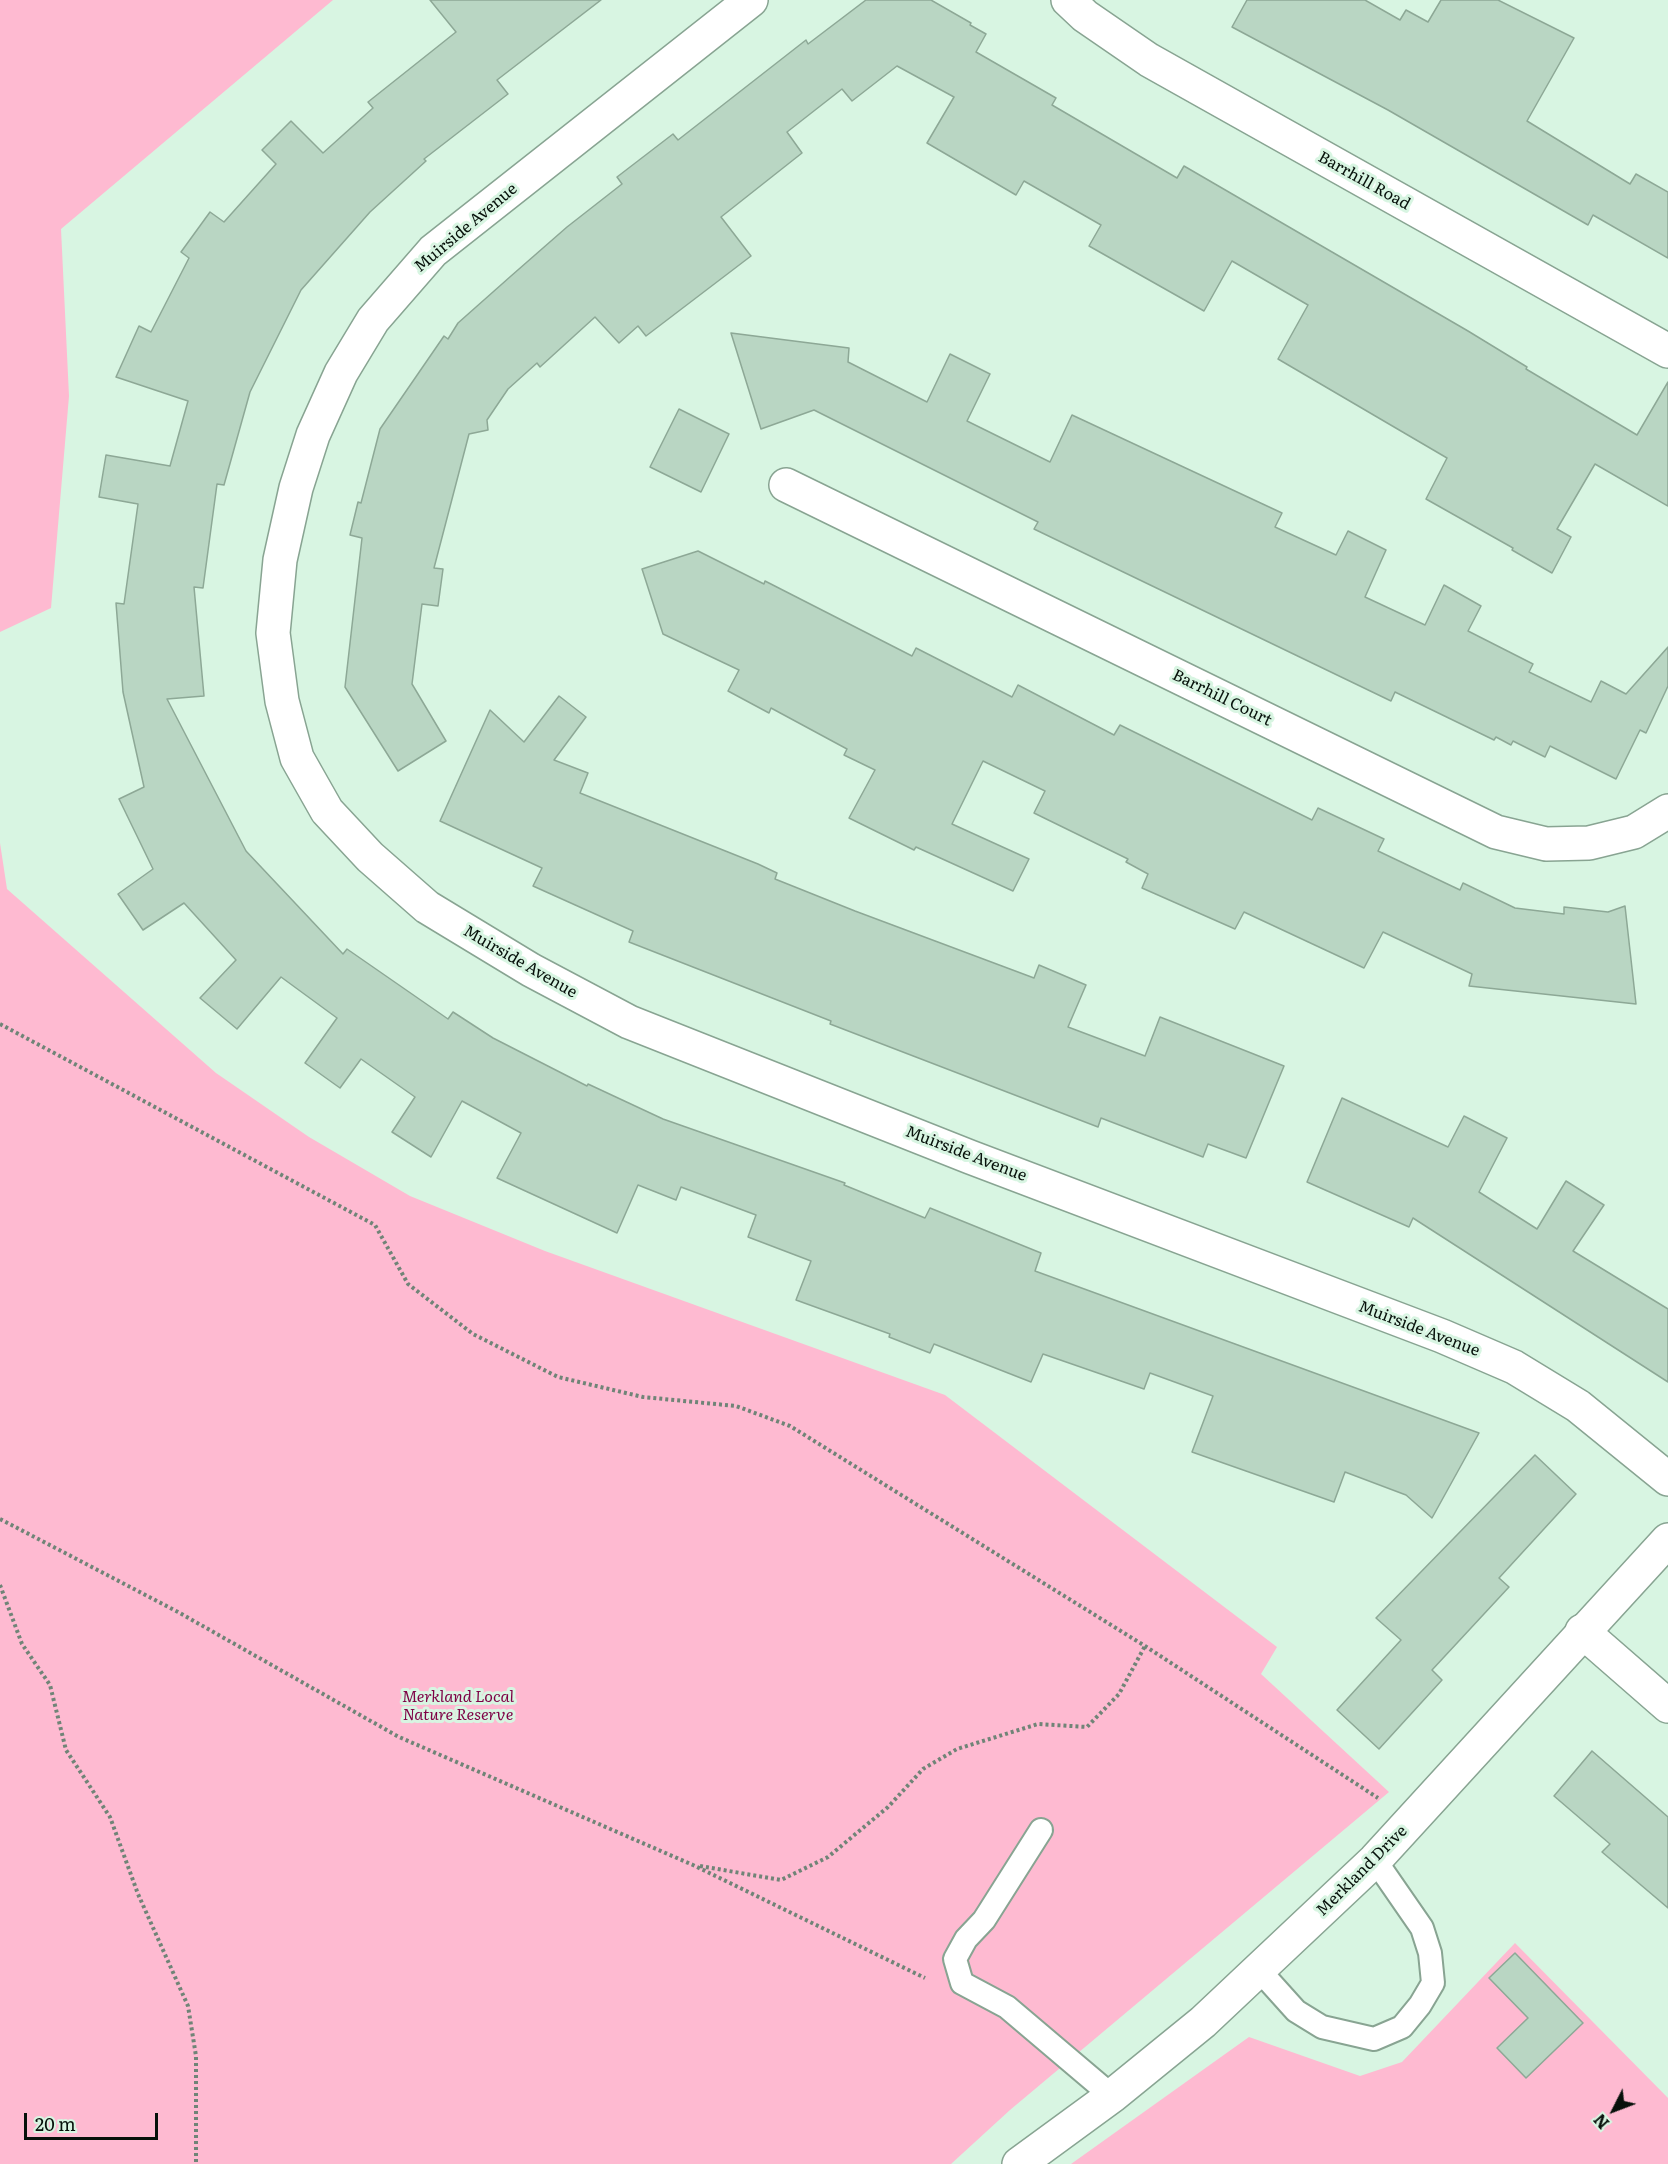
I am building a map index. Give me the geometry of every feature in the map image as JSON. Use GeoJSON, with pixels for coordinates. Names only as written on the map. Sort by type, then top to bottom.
{"type":"FeatureCollection","features":[{"type":"Feature","properties":{"kind":"street","name":"Muirside Avenue"},"geometry":{"type":"LineString","coordinates":[[752,0],[433,251],[373,320],[341,373],[313,435],[296,488],[280,560],[273,633],[282,701],[297,758],[327,811],[370,857],[427,907],[531,970],[629,1022],[970,1157],[1442,1336],[1514,1366],[1578,1406],[1668,1479]]}},
{"type":"Feature","properties":{"kind":"street","name":"Barrhill Road"},"geometry":{"type":"LineString","coordinates":[[1068,0],[1085,16],[1149,60],[1668,351]]}},
{"type":"Feature","properties":{"kind":"street","name":"Barrhill Court"},"geometry":{"type":"LineString","coordinates":[[786,485],[1496,832],[1546,844],[1589,843],[1634,832],[1668,811]]}},
{"type":"Feature","properties":{"kind":"street","name":"Merkland Drive"},"geometry":{"type":"LineString","coordinates":[[1019,2164],[1112,2096],[1260,1971],[1375,1860],[1582,1631],[1668,1540]]}},
{"type":"Feature","properties":{"kind":"street"},"geometry":{"type":"LineString","coordinates":[[1582,1631],[1668,1706]]}},
{"type":"Feature","properties":{"kind":"lane"},"geometry":{"type":"LineString","coordinates":[[1041,1830],[984,1920],[966,1939],[955,1959],[962,1983],[1007,2007],[1112,2096]]}},
{"type":"Feature","properties":{"kind":"lane"},"geometry":{"type":"LineString","coordinates":[[1260,1971],[1296,2011],[1322,2027],[1374,2039],[1402,2026],[1420,2005],[1433,1983],[1430,1953],[1422,1928],[1375,1860]]}},
{"type":"Feature","properties":{"kind":"path"},"geometry":{"type":"LineString","coordinates":[[0,1024],[375,1225],[408,1284],[473,1334],[558,1377],[644,1397],[736,1406],[790,1426],[1145,1646],[1412,1820]]}},
{"type":"Feature","properties":{"kind":"path"},"geometry":{"type":"LineString","coordinates":[[0,1519],[178,1612],[399,1737],[693,1865],[919,1977],[962,1983]]}},
{"type":"Feature","properties":{"kind":"path"},"geometry":{"type":"LineString","coordinates":[[0,1585],[22,1644],[50,1685],[66,1750],[110,1817],[138,1894],[188,2006],[196,2056],[196,2164]]}},
{"type":"Feature","properties":{"kind":"path"},"geometry":{"type":"LineString","coordinates":[[693,1865],[781,1880],[828,1857],[888,1807],[923,1769],[957,1749],[1038,1724],[1088,1727],[1119,1694],[1145,1646]]}},
{"type":"Feature","properties":{"kind":"green space"},"geometry":{"type":"Polygon","coordinates":[[[0,0],[333,0],[61,229],[69,396],[51,608],[0,632],[0,0]]]}},
{"type":"Feature","properties":{"kind":"green space","name":"Merkland Local Nature Reserve"},"geometry":{"type":"Polygon","coordinates":[[[0,843],[7,889],[216,1073],[309,1137],[410,1196],[545,1251],[945,1395],[1277,1647],[1261,1674],[1389,1792],[1010,2110],[951,2164],[0,2164],[0,843]]]}},
{"type":"Feature","properties":{"kind":"green space"},"geometry":{"type":"Polygon","coordinates":[[[1515,1943],[1668,2098],[1668,2164],[1071,2164],[1249,2037],[1360,2076],[1402,2062],[1515,1943]]]}},
{"type":"Feature","properties":{"kind":"building"},"geometry":{"type":"Polygon","coordinates":[[[430,0],[601,0],[497,80],[508,94],[424,159],[426,161],[370,212],[301,290],[250,392],[224,485],[217,484],[203,588],[194,587],[204,696],[167,699],[246,851],[343,954],[347,949],[448,1019],[453,1012],[493,1038],[587,1086],[588,1084],[663,1119],[845,1183],[844,1185],[925,1218],[930,1208],[1041,1253],[1035,1271],[1479,1433],[1432,1518],[1406,1495],[1345,1472],[1334,1502],[1192,1452],[1213,1396],[1150,1373],[1144,1389],[1043,1354],[1031,1382],[934,1344],[930,1353],[889,1337],[890,1334],[796,1300],[811,1261],[748,1237],[756,1215],[681,1187],[676,1200],[638,1185],[617,1233],[497,1178],[521,1133],[462,1101],[431,1157],[392,1132],[415,1097],[361,1059],[340,1088],[305,1063],[337,1018],[281,977],[237,1029],[200,998],[236,960],[184,903],[143,930],[118,894],[153,869],[119,799],[144,787],[123,692],[116,603],[124,604],[138,504],[99,497],[106,455],[170,466],[188,401],[116,377],[139,326],[151,332],[189,258],[181,252],[210,212],[224,222],[276,164],[262,150],[291,121],[323,153],[373,108],[368,102],[456,32],[430,0]]]}},
{"type":"Feature","properties":{"kind":"building"},"geometry":{"type":"Polygon","coordinates":[[[866,0],[931,0],[986,34],[976,52],[1056,98],[1052,105],[1177,178],[1184,166],[1468,331],[1527,367],[1526,369],[1637,435],[1668,382],[1668,506],[1595,464],[1557,529],[1571,537],[1552,573],[1512,550],[1513,548],[1426,499],[1447,458],[1278,359],[1308,305],[1232,261],[1204,311],[1089,246],[1101,225],[1024,181],[1016,195],[927,143],[954,97],[897,66],[852,101],[842,89],[787,132],[802,153],[721,217],[751,256],[646,336],[638,326],[619,343],[595,317],[540,367],[537,363],[508,389],[487,420],[488,430],[469,434],[434,568],[443,569],[438,606],[422,604],[412,684],[446,741],[398,771],[345,687],[362,538],[350,535],[358,502],[361,503],[380,429],[444,336],[448,339],[458,323],[567,227],[622,184],[617,177],[673,134],[678,140],[806,40],[808,44],[866,0]]]}},
{"type":"Feature","properties":{"kind":"building"},"geometry":{"type":"Polygon","coordinates":[[[1247,0],[1365,0],[1400,20],[1406,10],[1428,22],[1441,0],[1498,0],[1574,38],[1527,121],[1630,184],[1636,174],[1668,192],[1668,258],[1593,215],[1588,225],[1388,110],[1232,27],[1247,0]]]}},
{"type":"Feature","properties":{"kind":"building"},"geometry":{"type":"Polygon","coordinates":[[[731,333],[849,348],[848,362],[927,402],[950,354],[990,374],[967,421],[1050,462],[1072,415],[1282,513],[1275,527],[1336,555],[1348,531],[1386,550],[1365,597],[1425,625],[1444,585],[1481,606],[1468,631],[1533,664],[1529,672],[1591,702],[1601,681],[1626,694],[1668,647],[1668,686],[1646,733],[1640,730],[1616,779],[1550,746],[1545,757],[1513,741],[1511,745],[1496,737],[1494,740],[1395,692],[1391,701],[1034,529],[1038,522],[814,410],[761,429],[731,333]]]}},
{"type":"Feature","properties":{"kind":"building"},"geometry":{"type":"Polygon","coordinates":[[[679,409],[729,434],[701,492],[650,467],[679,409]]]}},
{"type":"Feature","properties":{"kind":"building"},"geometry":{"type":"Polygon","coordinates":[[[698,551],[764,584],[765,581],[912,656],[916,648],[1012,697],[1018,685],[1114,735],[1120,725],[1312,820],[1318,808],[1384,839],[1378,851],[1460,890],[1463,883],[1515,908],[1564,914],[1564,907],[1608,912],[1625,906],[1636,1004],[1469,986],[1472,974],[1383,932],[1364,968],[1244,912],[1235,929],[1142,888],[1148,874],[1126,862],[1128,859],[1034,813],[1045,791],[983,761],[952,824],[1029,859],[1013,891],[916,847],[914,850],[849,818],[875,770],[844,755],[847,749],[771,708],[769,713],[728,691],[739,670],[663,634],[642,569],[698,551]]]}},
{"type":"Feature","properties":{"kind":"building"},"geometry":{"type":"Polygon","coordinates":[[[559,696],[586,717],[554,760],[588,773],[580,793],[758,864],[777,873],[775,879],[855,911],[1034,978],[1039,965],[1086,985],[1068,1027],[1145,1056],[1160,1017],[1284,1066],[1246,1158],[1208,1144],[1203,1157],[1101,1118],[1098,1127],[830,1024],[831,1021],[629,942],[633,931],[533,886],[542,868],[440,821],[490,710],[524,742],[559,696]]]}},
{"type":"Feature","properties":{"kind":"building"},"geometry":{"type":"Polygon","coordinates":[[[1342,1098],[1448,1147],[1464,1116],[1507,1138],[1479,1192],[1537,1229],[1566,1181],[1604,1205],[1573,1251],[1668,1309],[1668,1382],[1413,1218],[1409,1227],[1307,1182],[1342,1098]]]}},
{"type":"Feature","properties":{"kind":"building"},"geometry":{"type":"Polygon","coordinates":[[[1535,1455],[1576,1494],[1499,1578],[1509,1587],[1432,1670],[1442,1680],[1379,1749],[1337,1710],[1401,1640],[1376,1618],[1535,1455]]]}},
{"type":"Feature","properties":{"kind":"building"},"geometry":{"type":"Polygon","coordinates":[[[1592,1751],[1668,1817],[1668,1908],[1602,1852],[1610,1844],[1554,1796],[1592,1751]]]}},
{"type":"Feature","properties":{"kind":"building"},"geometry":{"type":"Polygon","coordinates":[[[1515,1953],[1583,2023],[1526,2078],[1497,2048],[1528,2018],[1489,1978],[1515,1953]]]}}]}
